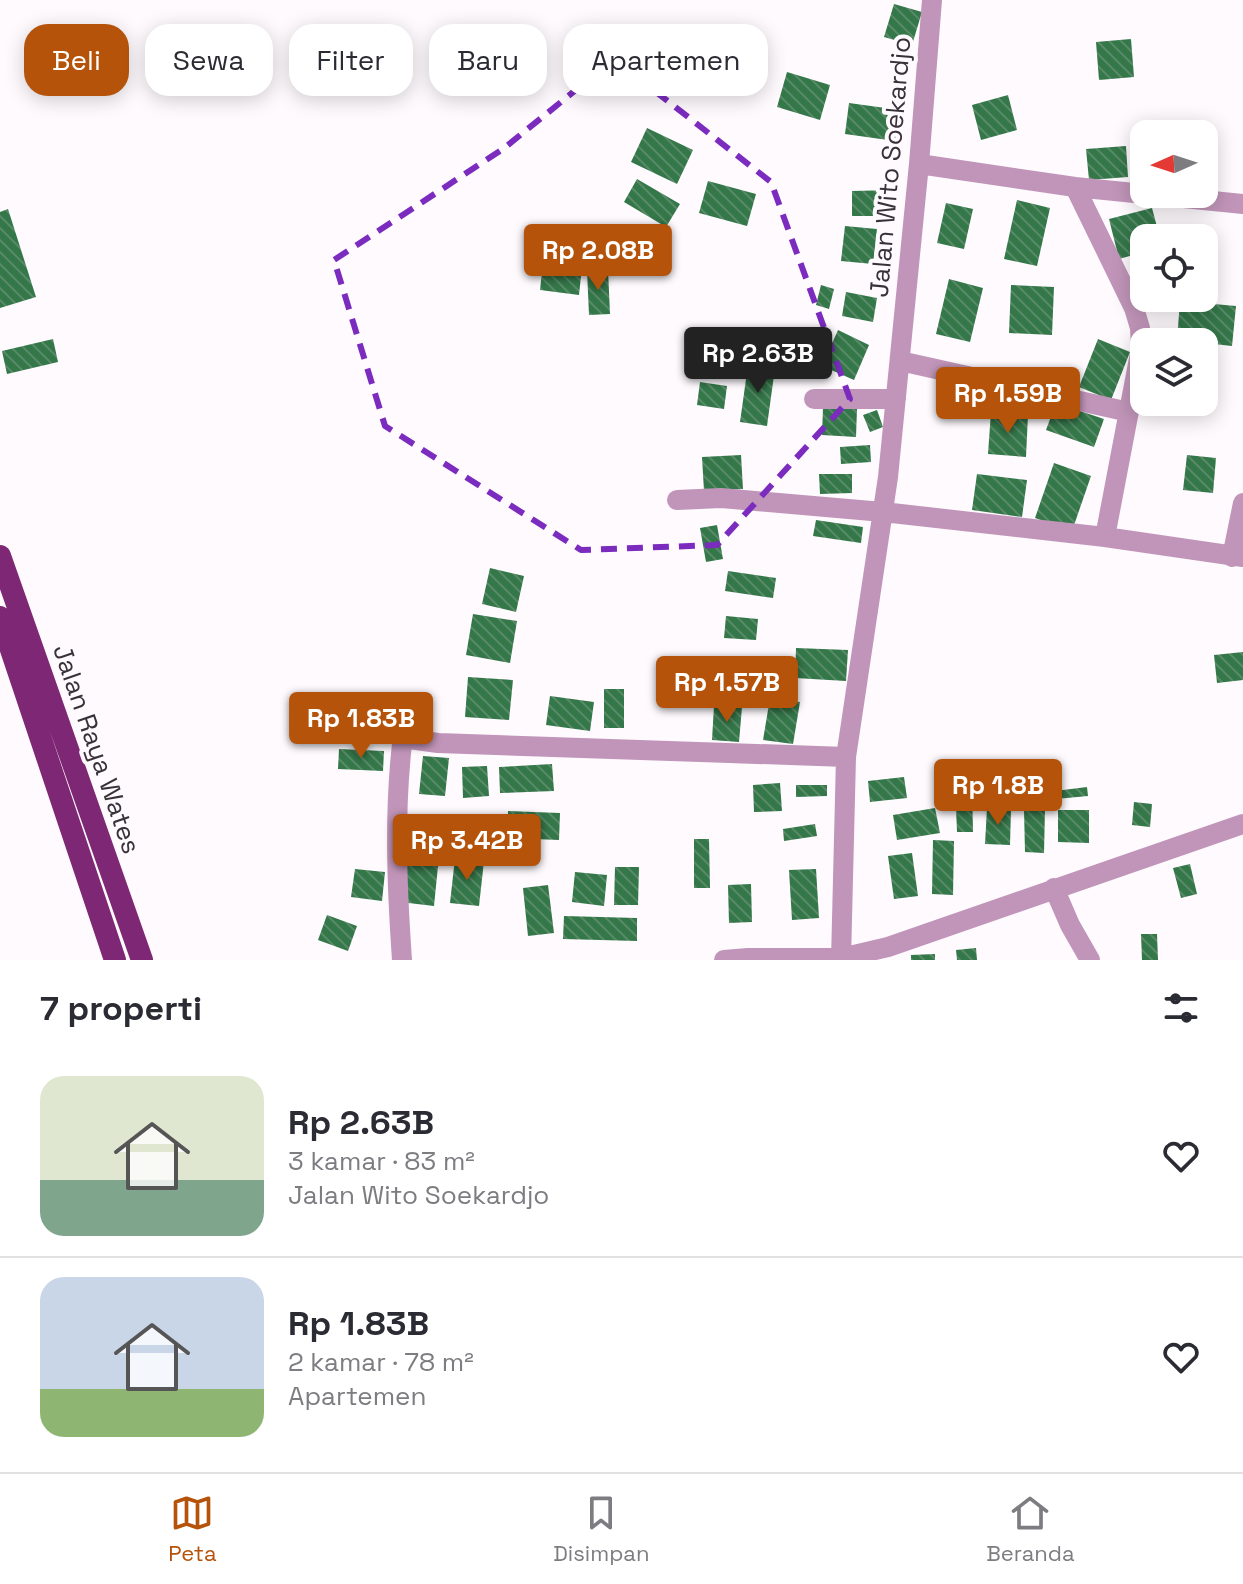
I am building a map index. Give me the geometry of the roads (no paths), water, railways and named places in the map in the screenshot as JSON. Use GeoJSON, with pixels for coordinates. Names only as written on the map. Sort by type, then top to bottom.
{"type":"FeatureCollection","features":[{"type":"Feature","properties":{"kind":"highway","name":"Jalan Raya Wates"},"geometry":{"type":"LineString","coordinates":[[0,556],[142,960]]}},
{"type":"Feature","properties":{"kind":"highway","name":"Jalan Raya Wates"},"geometry":{"type":"LineString","coordinates":[[0,617],[115,960]]}},
{"type":"Feature","properties":{"kind":"street","name":"Jalan Wito Soekardjo"},"geometry":{"type":"LineString","coordinates":[[841,959],[846,757],[883,512],[896,399],[932,0]]}},
{"type":"Feature","properties":{"kind":"street"},"geometry":{"type":"LineString","coordinates":[[919,164],[1075,187],[1243,204]]}},
{"type":"Feature","properties":{"kind":"street"},"geometry":{"type":"LineString","coordinates":[[1075,187],[1134,308],[1140,328],[1141,348],[1105,537]]}},
{"type":"Feature","properties":{"kind":"street"},"geometry":{"type":"LineString","coordinates":[[900,361],[1129,412]]}},
{"type":"Feature","properties":{"kind":"street"},"geometry":{"type":"LineString","coordinates":[[814,399],[896,399]]}},
{"type":"Feature","properties":{"kind":"street"},"geometry":{"type":"LineString","coordinates":[[677,500],[721,498],[883,512],[1105,537],[1237,557],[1243,503]]}},
{"type":"Feature","properties":{"kind":"street"},"geometry":{"type":"LineString","coordinates":[[402,960],[397,796],[402,744],[409,739],[438,743],[846,757]]}},
{"type":"Feature","properties":{"kind":"street"},"geometry":{"type":"LineString","coordinates":[[724,960],[841,959],[888,947],[1243,824]]}},
{"type":"Feature","properties":{"kind":"street"},"geometry":{"type":"LineString","coordinates":[[1054,888],[1090,960]]}}]}
